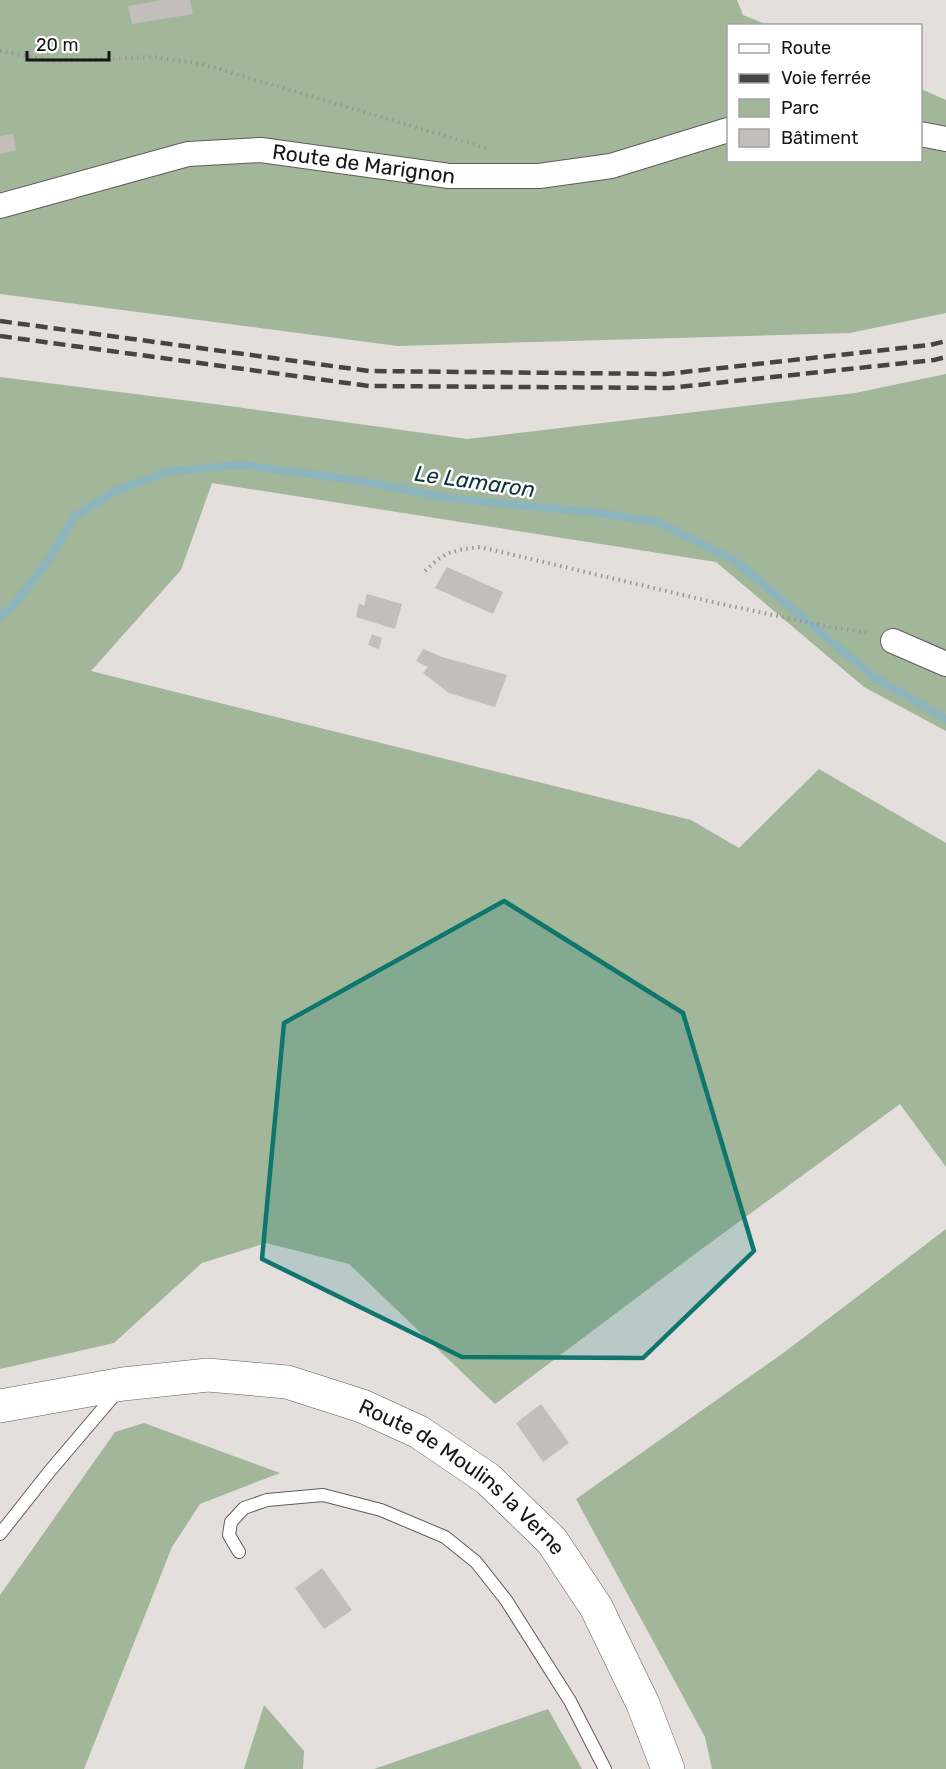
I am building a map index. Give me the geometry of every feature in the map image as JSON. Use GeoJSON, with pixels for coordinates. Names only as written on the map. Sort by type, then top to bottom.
{"type":"FeatureCollection","features":[{"type":"Feature","properties":{"kind":"main road","name":"Route de Moulins la Verne"},"geometry":{"type":"LineString","coordinates":[[0,1406],[123,1384],[208,1375],[287,1382],[362,1406],[419,1432],[488,1479],[552,1541],[596,1607],[643,1704],[668,1769]]}},
{"type":"Feature","properties":{"kind":"street","name":"Route de Marignon"},"geometry":{"type":"LineString","coordinates":[[0,206],[188,154],[261,150],[449,176],[539,176],[611,166],[727,131]]}},
{"type":"Feature","properties":{"kind":"street"},"geometry":{"type":"LineString","coordinates":[[922,134],[946,139]]}},
{"type":"Feature","properties":{"kind":"street"},"geometry":{"type":"LineString","coordinates":[[893,641],[946,664]]}},
{"type":"Feature","properties":{"kind":"lane"},"geometry":{"type":"LineString","coordinates":[[0,1534],[49,1472],[110,1403],[123,1384]]}},
{"type":"Feature","properties":{"kind":"lane"},"geometry":{"type":"LineString","coordinates":[[239,1552],[229,1535],[231,1522],[244,1508],[267,1500],[323,1495],[381,1510],[445,1536],[476,1562],[506,1600],[570,1701],[605,1769]]}},
{"type":"Feature","properties":{"kind":"path"},"geometry":{"type":"LineString","coordinates":[[0,51],[53,61],[154,57],[202,64],[500,152]]}},
{"type":"Feature","properties":{"kind":"path"},"geometry":{"type":"LineString","coordinates":[[425,571],[438,557],[452,550],[480,547],[732,606],[830,627],[861,631],[893,641]]}},
{"type":"Feature","properties":{"kind":"highlighted area"},"geometry":{"type":"Polygon","coordinates":[[[504,901],[683,1013],[754,1251],[643,1358],[462,1357],[262,1259],[284,1023],[504,901]]]}},
{"type":"Feature","properties":{"kind":"green space"},"geometry":{"type":"Polygon","coordinates":[[[0,0],[737,0],[743,15],[766,24],[727,24],[727,162],[922,162],[922,89],[946,100],[946,313],[850,333],[398,346],[0,294],[0,0]]]}},
{"type":"Feature","properties":{"kind":"green space"},"geometry":{"type":"Polygon","coordinates":[[[946,374],[946,731],[864,687],[716,562],[212,483],[181,570],[91,671],[691,820],[739,848],[819,769],[946,843],[946,1167],[900,1104],[495,1404],[349,1264],[266,1243],[202,1263],[114,1343],[0,1369],[0,377],[467,439],[855,393],[946,374]]]}},
{"type":"Feature","properties":{"kind":"green space"},"geometry":{"type":"Polygon","coordinates":[[[946,1229],[946,1769],[712,1769],[705,1737],[576,1499],[786,1351],[946,1229]]]}},
{"type":"Feature","properties":{"kind":"green space"},"geometry":{"type":"Polygon","coordinates":[[[144,1423],[280,1473],[200,1504],[172,1547],[84,1769],[0,1769],[0,1595],[115,1432],[144,1423]]]}},
{"type":"Feature","properties":{"kind":"green space"},"geometry":{"type":"Polygon","coordinates":[[[264,1705],[304,1751],[303,1769],[244,1769],[264,1705]]]}},
{"type":"Feature","properties":{"kind":"green space"},"geometry":{"type":"Polygon","coordinates":[[[548,1709],[582,1769],[374,1769],[548,1709]]]}},
{"type":"Feature","properties":{"kind":"building"},"geometry":{"type":"Polygon","coordinates":[[[163,0],[190,0],[193,14],[132,24],[128,6],[163,0]]]}},
{"type":"Feature","properties":{"kind":"building"},"geometry":{"type":"Polygon","coordinates":[[[13,134],[16,150],[0,154],[0,136],[13,134]]]}},
{"type":"Feature","properties":{"kind":"building"},"geometry":{"type":"Polygon","coordinates":[[[447,567],[503,592],[493,614],[435,588],[447,567]]]}},
{"type":"Feature","properties":{"kind":"building"},"geometry":{"type":"Polygon","coordinates":[[[367,594],[402,604],[395,629],[356,617],[359,603],[364,606],[367,594]]]}},
{"type":"Feature","properties":{"kind":"building"},"geometry":{"type":"Polygon","coordinates":[[[372,634],[382,638],[379,649],[368,645],[372,634]]]}},
{"type":"Feature","properties":{"kind":"building"},"geometry":{"type":"Polygon","coordinates":[[[423,649],[442,657],[507,675],[495,707],[449,693],[423,673],[428,667],[416,661],[423,649]]]}},
{"type":"Feature","properties":{"kind":"building"},"geometry":{"type":"Polygon","coordinates":[[[541,1404],[569,1443],[543,1462],[516,1423],[541,1404]]]}},
{"type":"Feature","properties":{"kind":"building"},"geometry":{"type":"Polygon","coordinates":[[[322,1568],[352,1610],[324,1629],[295,1588],[322,1568]]]}},
{"type":"Feature","properties":{"kind":"waterway","name":"Le Lamaron"},"geometry":{"type":"LineString","coordinates":[[0,617],[12,607],[51,556],[75,516],[117,490],[171,471],[242,465],[355,480],[448,498],[598,513],[658,522],[734,560],[874,677],[946,719]]}},
{"type":"Feature","properties":{"kind":"railway"},"geometry":{"type":"LineString","coordinates":[[0,321],[369,371],[666,374],[930,345],[946,341]]}},
{"type":"Feature","properties":{"kind":"railway"},"geometry":{"type":"LineString","coordinates":[[0,336],[369,386],[669,388],[946,357]]}}]}
